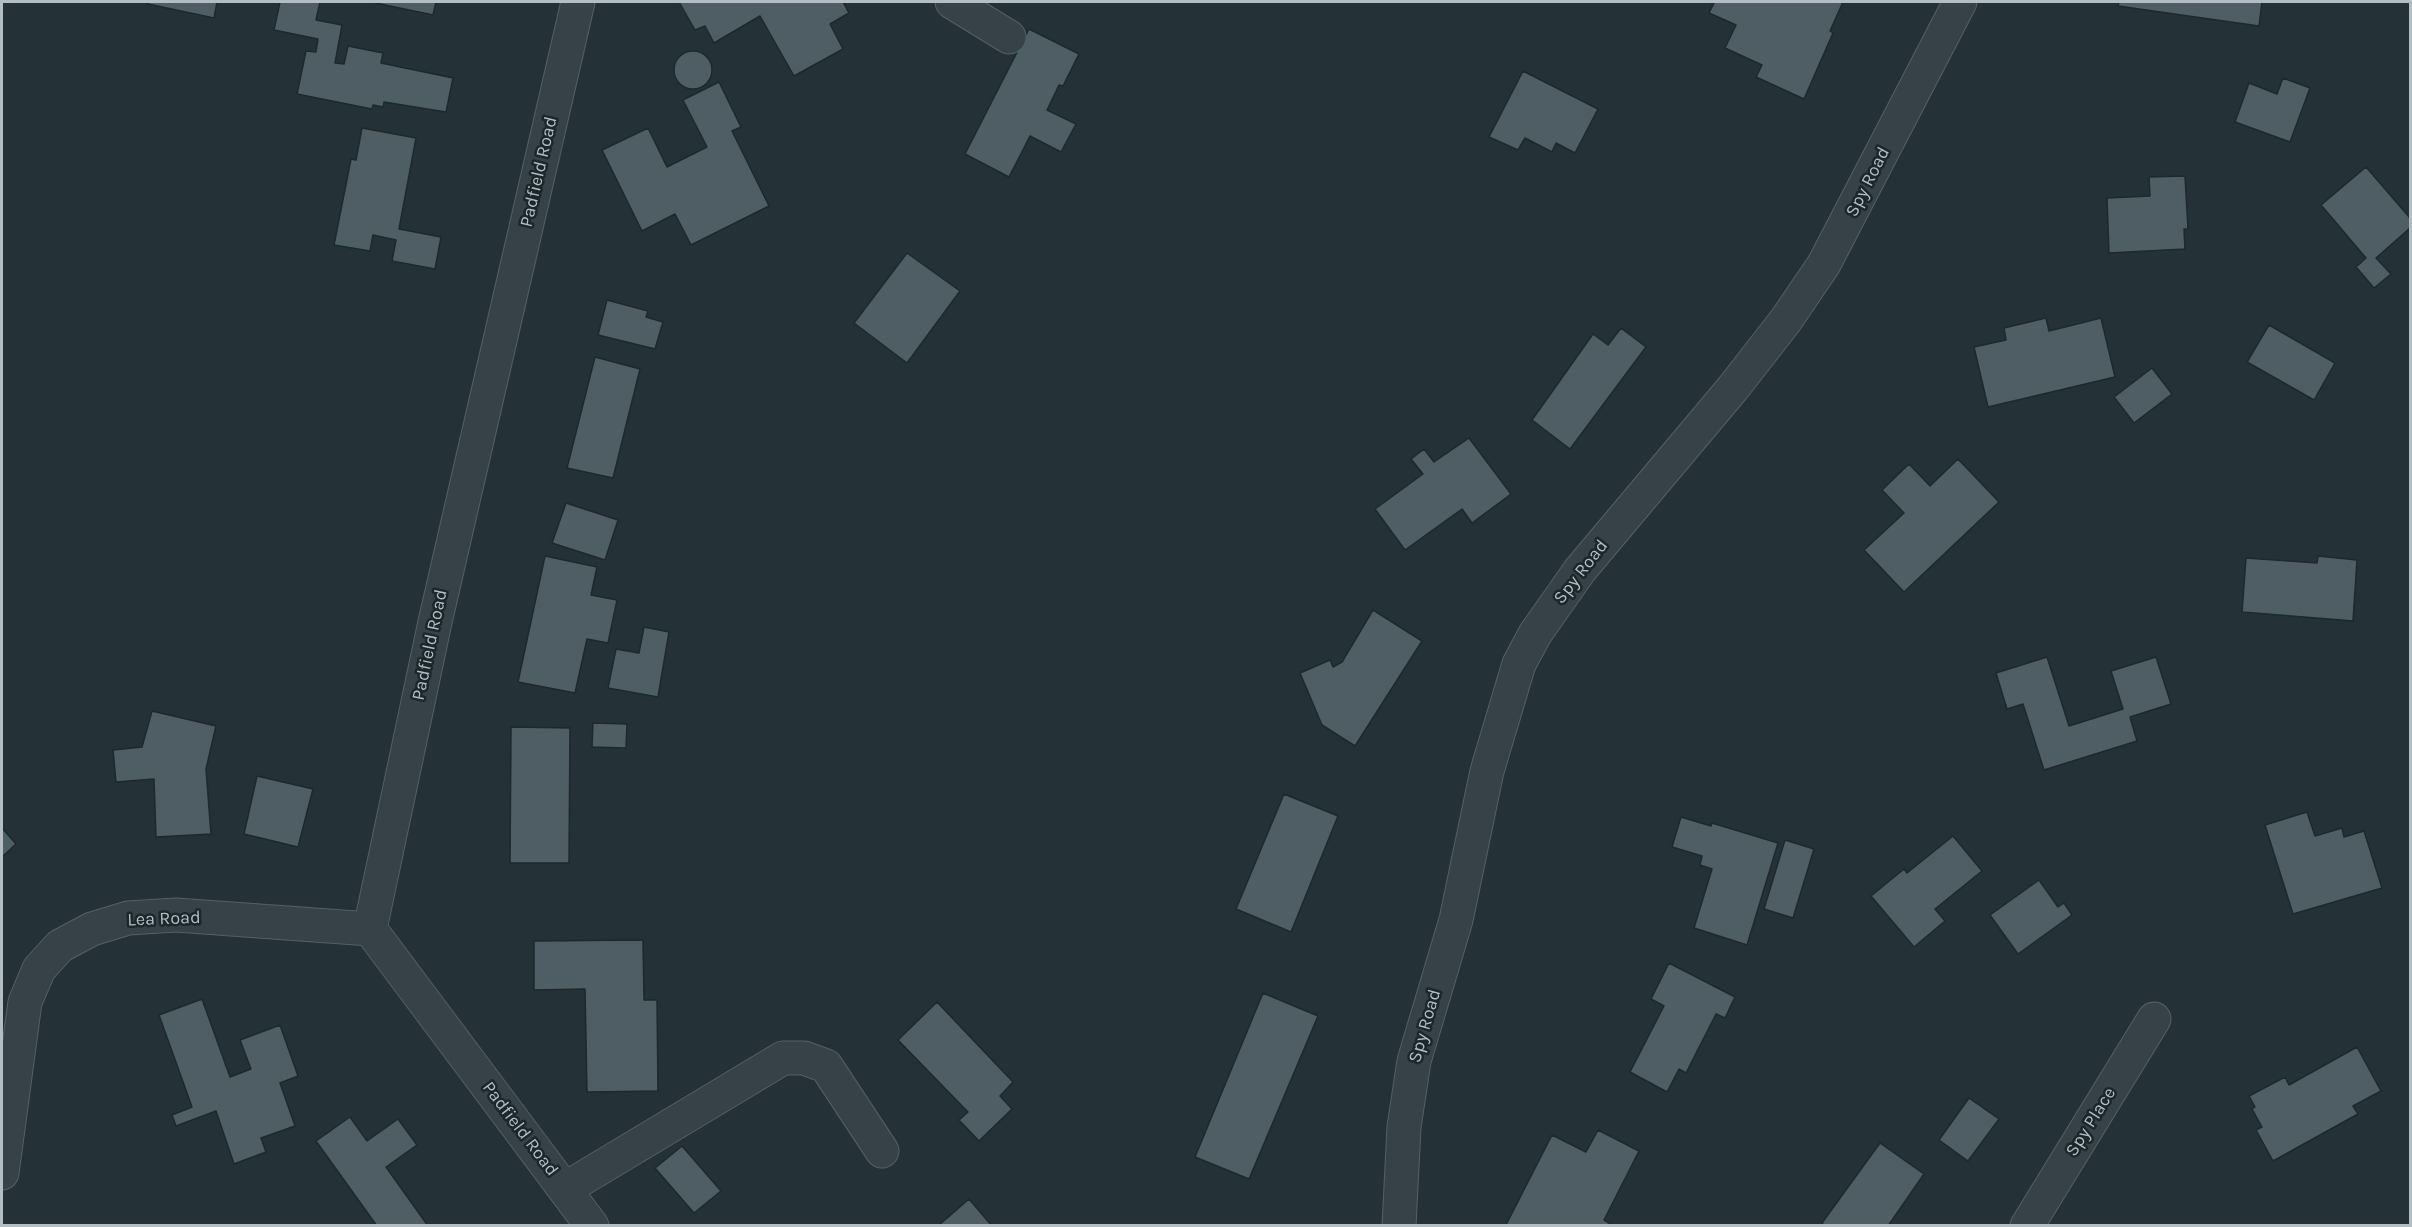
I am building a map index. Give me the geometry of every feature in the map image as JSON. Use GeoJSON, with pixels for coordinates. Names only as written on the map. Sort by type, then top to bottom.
{"type":"FeatureCollection","features":[{"type":"Feature","properties":{"kind":"street","name":"Padfield Road"},"geometry":{"type":"LineString","coordinates":[[578,2],[435,622],[370,929],[592,1226]]}},
{"type":"Feature","properties":{"kind":"street"},"geometry":{"type":"LineString","coordinates":[[952,2],[1009,37]]}},
{"type":"Feature","properties":{"kind":"street","name":"Spy Road"},"geometry":{"type":"LineString","coordinates":[[1399,1226],[1404,1127],[1414,1061],[1456,920],[1487,771],[1519,664],[1535,634],[1580,570],[1733,388],[1786,320],[1824,264],[1960,2]]}},
{"type":"Feature","properties":{"kind":"street","name":"Lea Road"},"geometry":{"type":"LineString","coordinates":[[2,1173],[25,1002],[39,969],[60,946],[92,929],[128,918],[152,916],[176,915],[370,929]]}},
{"type":"Feature","properties":{"kind":"street","name":"Spy Place"},"geometry":{"type":"LineString","coordinates":[[2027,1226],[2154,1019]]}},
{"type":"Feature","properties":{"kind":"street"},"geometry":{"type":"LineString","coordinates":[[565,1189],[783,1058],[804,1058],[826,1066],[882,1151]]}},
{"type":"Feature","properties":{"kind":"building"},"geometry":{"type":"Polygon","coordinates":[[[149,2],[217,2],[214,18],[148,4],[149,2]]]}},
{"type":"Feature","properties":{"kind":"building"},"geometry":{"type":"Polygon","coordinates":[[[280,2],[320,2],[316,20],[342,25],[335,63],[344,64],[348,46],[383,53],[381,63],[453,78],[446,112],[384,102],[383,107],[373,105],[372,109],[297,94],[306,51],[316,52],[318,39],[274,30],[280,2]]]}},
{"type":"Feature","properties":{"kind":"building"},"geometry":{"type":"Polygon","coordinates":[[[371,2],[436,2],[433,15],[371,2]]]}},
{"type":"Feature","properties":{"kind":"building"},"geometry":{"type":"Polygon","coordinates":[[[679,2],[843,2],[849,13],[830,24],[843,49],[794,76],[760,16],[714,43],[705,26],[695,30],[679,2]]]}},
{"type":"Feature","properties":{"kind":"building"},"geometry":{"type":"Polygon","coordinates":[[[1710,2],[1843,2],[1830,31],[1833,33],[1804,99],[1756,77],[1762,65],[1725,48],[1736,25],[1709,13],[1714,3],[1710,2]]]}},
{"type":"Feature","properties":{"kind":"building"},"geometry":{"type":"Polygon","coordinates":[[[2119,2],[2262,2],[2259,26],[2118,6],[2119,2]]]}},
{"type":"Feature","properties":{"kind":"building"},"geometry":{"type":"Polygon","coordinates":[[[1029,29],[1079,54],[1063,86],[1059,85],[1047,110],[1076,124],[1061,152],[1030,136],[1009,177],[965,154],[1029,29]]]}},
{"type":"Feature","properties":{"kind":"building"},"geometry":{"type":"Polygon","coordinates":[[[693,51],[707,56],[712,70],[707,84],[693,89],[679,84],[674,70],[679,56],[693,51]]]}},
{"type":"Feature","properties":{"kind":"building"},"geometry":{"type":"Polygon","coordinates":[[[1523,71],[1598,109],[1575,153],[1556,143],[1552,152],[1525,138],[1518,150],[1489,137],[1523,71]]]}},
{"type":"Feature","properties":{"kind":"building"},"geometry":{"type":"Polygon","coordinates":[[[2283,78],[2310,88],[2290,142],[2235,122],[2249,83],[2277,94],[2283,78]]]}},
{"type":"Feature","properties":{"kind":"building"},"geometry":{"type":"Polygon","coordinates":[[[719,82],[741,127],[732,131],[769,206],[691,245],[675,214],[642,231],[602,150],[648,128],[667,167],[707,147],[683,100],[719,82]]]}},
{"type":"Feature","properties":{"kind":"building"},"geometry":{"type":"Polygon","coordinates":[[[362,128],[416,138],[399,229],[441,237],[435,269],[392,261],[396,240],[373,235],[370,251],[334,245],[351,159],[356,160],[362,128]]]}},
{"type":"Feature","properties":{"kind":"building"},"geometry":{"type":"Polygon","coordinates":[[[2366,167],[2410,218],[2410,228],[2376,258],[2391,274],[2374,288],[2356,267],[2366,258],[2321,205],[2366,167]]]}},
{"type":"Feature","properties":{"kind":"building"},"geometry":{"type":"Polygon","coordinates":[[[2185,176],[2188,229],[2184,229],[2185,249],[2109,253],[2107,198],[2150,196],[2149,177],[2185,176]]]}},
{"type":"Feature","properties":{"kind":"building"},"geometry":{"type":"Polygon","coordinates":[[[907,253],[960,291],[907,363],[854,323],[907,253]]]}},
{"type":"Feature","properties":{"kind":"building"},"geometry":{"type":"Polygon","coordinates":[[[607,300],[648,311],[646,317],[663,322],[655,349],[598,335],[607,300]]]}},
{"type":"Feature","properties":{"kind":"building"},"geometry":{"type":"Polygon","coordinates":[[[2046,318],[2049,331],[2101,318],[2115,377],[1988,407],[1974,347],[2006,340],[2004,328],[2046,318]]]}},
{"type":"Feature","properties":{"kind":"building"},"geometry":{"type":"Polygon","coordinates":[[[2269,325],[2335,363],[2314,400],[2247,362],[2269,325]]]}},
{"type":"Feature","properties":{"kind":"building"},"geometry":{"type":"Polygon","coordinates":[[[1621,328],[1646,347],[1570,449],[1532,420],[1593,334],[1608,345],[1621,328]]]}},
{"type":"Feature","properties":{"kind":"building"},"geometry":{"type":"Polygon","coordinates":[[[595,357],[640,369],[613,478],[567,468],[595,357]]]}},
{"type":"Feature","properties":{"kind":"building"},"geometry":{"type":"Polygon","coordinates":[[[2152,368],[2172,394],[2134,423],[2114,397],[2152,368]]]}},
{"type":"Feature","properties":{"kind":"building"},"geometry":{"type":"Polygon","coordinates":[[[1469,438],[1511,494],[1472,523],[1462,509],[1405,550],[1375,509],[1423,474],[1411,459],[1424,449],[1434,462],[1469,438]]]}},
{"type":"Feature","properties":{"kind":"building"},"geometry":{"type":"Polygon","coordinates":[[[1958,459],[1999,502],[1904,592],[1864,550],[1904,513],[1882,490],[1909,464],[1930,486],[1958,459]]]}},
{"type":"Feature","properties":{"kind":"building"},"geometry":{"type":"Polygon","coordinates":[[[566,503],[618,520],[605,560],[552,543],[566,503]]]}},
{"type":"Feature","properties":{"kind":"building"},"geometry":{"type":"Polygon","coordinates":[[[545,556],[597,567],[591,595],[617,600],[608,643],[587,639],[575,693],[518,682],[545,556]]]}},
{"type":"Feature","properties":{"kind":"building"},"geometry":{"type":"Polygon","coordinates":[[[2318,556],[2357,560],[2353,621],[2242,612],[2246,558],[2317,563],[2318,556]]]}},
{"type":"Feature","properties":{"kind":"building"},"geometry":{"type":"Polygon","coordinates":[[[1373,610],[1422,641],[1355,746],[1322,725],[1300,673],[1330,660],[1333,667],[1342,662],[1373,610]]]}},
{"type":"Feature","properties":{"kind":"building"},"geometry":{"type":"Polygon","coordinates":[[[644,627],[669,632],[658,697],[608,688],[616,649],[639,653],[644,627]]]}},
{"type":"Feature","properties":{"kind":"building"},"geometry":{"type":"Polygon","coordinates":[[[2047,657],[2069,726],[2123,709],[2111,671],[2156,657],[2171,704],[2130,717],[2137,741],[2044,770],[2023,704],[2007,709],[1996,673],[2047,657]]]}},
{"type":"Feature","properties":{"kind":"building"},"geometry":{"type":"Polygon","coordinates":[[[152,711],[216,726],[206,769],[211,834],[156,837],[154,779],[116,782],[113,750],[142,747],[152,711]]]}},
{"type":"Feature","properties":{"kind":"building"},"geometry":{"type":"Polygon","coordinates":[[[593,723],[627,724],[626,748],[592,747],[593,723]]]}},
{"type":"Feature","properties":{"kind":"building"},"geometry":{"type":"Polygon","coordinates":[[[511,727],[570,728],[569,863],[510,863],[511,727]]]}},
{"type":"Feature","properties":{"kind":"building"},"geometry":{"type":"Polygon","coordinates":[[[257,776],[313,789],[298,847],[244,834],[257,776]]]}},
{"type":"Feature","properties":{"kind":"building"},"geometry":{"type":"Polygon","coordinates":[[[1284,794],[1338,816],[1291,932],[1236,909],[1284,794]]]}},
{"type":"Feature","properties":{"kind":"building"},"geometry":{"type":"Polygon","coordinates":[[[2307,812],[2315,836],[2342,828],[2344,837],[2364,831],[2382,888],[2293,914],[2265,825],[2307,812]]]}},
{"type":"Feature","properties":{"kind":"building"},"geometry":{"type":"Polygon","coordinates":[[[1681,817],[1711,826],[1712,823],[1778,843],[1747,945],[1694,928],[1712,869],[1700,865],[1702,856],[1672,847],[1681,817]]]}},
{"type":"Feature","properties":{"kind":"building"},"geometry":{"type":"Polygon","coordinates":[[[2,828],[16,844],[2,857],[2,828]]]}},
{"type":"Feature","properties":{"kind":"building"},"geometry":{"type":"Polygon","coordinates":[[[1953,836],[1982,871],[1935,909],[1945,921],[1914,947],[1871,896],[1904,869],[1907,873],[1953,836]]]}},
{"type":"Feature","properties":{"kind":"building"},"geometry":{"type":"Polygon","coordinates":[[[1785,840],[1814,849],[1793,918],[1764,909],[1785,840]]]}},
{"type":"Feature","properties":{"kind":"building"},"geometry":{"type":"Polygon","coordinates":[[[2039,880],[2058,907],[2064,903],[2072,915],[2018,954],[1990,915],[2039,880]]]}},
{"type":"Feature","properties":{"kind":"building"},"geometry":{"type":"Polygon","coordinates":[[[643,940],[644,1000],[657,1000],[658,1091],[587,1092],[585,989],[534,990],[534,941],[643,940]]]}},
{"type":"Feature","properties":{"kind":"building"},"geometry":{"type":"Polygon","coordinates":[[[1669,963],[1735,997],[1725,1018],[1716,1014],[1686,1073],[1679,1069],[1667,1092],[1630,1072],[1664,1006],[1651,999],[1669,963]]]}},
{"type":"Feature","properties":{"kind":"building"},"geometry":{"type":"Polygon","coordinates":[[[1263,993],[1318,1016],[1249,1179],[1195,1157],[1263,993]]]}},
{"type":"Feature","properties":{"kind":"building"},"geometry":{"type":"Polygon","coordinates":[[[202,999],[230,1077],[251,1069],[240,1040],[280,1025],[298,1076],[280,1083],[295,1126],[261,1138],[266,1152],[234,1164],[216,1111],[176,1126],[172,1115],[192,1107],[159,1015],[202,999]]]}},
{"type":"Feature","properties":{"kind":"building"},"geometry":{"type":"Polygon","coordinates":[[[937,1002],[1013,1082],[1000,1096],[1012,1109],[979,1141],[959,1120],[968,1112],[898,1040],[937,1002]]]}},
{"type":"Feature","properties":{"kind":"building"},"geometry":{"type":"Polygon","coordinates":[[[2357,1047],[2381,1091],[2353,1106],[2358,1114],[2273,1161],[2256,1130],[2262,1127],[2252,1109],[2255,1107],[2249,1096],[2285,1077],[2289,1085],[2357,1047]]]}},
{"type":"Feature","properties":{"kind":"building"},"geometry":{"type":"Polygon","coordinates":[[[1969,1098],[1999,1119],[1968,1161],[1939,1140],[1969,1098]]]}},
{"type":"Feature","properties":{"kind":"building"},"geometry":{"type":"Polygon","coordinates":[[[350,1117],[367,1141],[398,1119],[417,1145],[386,1167],[428,1226],[377,1226],[316,1141],[350,1117]]]}},
{"type":"Feature","properties":{"kind":"building"},"geometry":{"type":"Polygon","coordinates":[[[1598,1130],[1639,1151],[1604,1220],[1613,1226],[1506,1225],[1552,1135],[1586,1152],[1598,1130]]]}},
{"type":"Feature","properties":{"kind":"building"},"geometry":{"type":"Polygon","coordinates":[[[1880,1143],[1924,1174],[1888,1226],[1825,1226],[1822,1223],[1880,1143]]]}},
{"type":"Feature","properties":{"kind":"building"},"geometry":{"type":"Polygon","coordinates":[[[682,1146],[721,1191],[694,1213],[655,1168],[682,1146]]]}},
{"type":"Feature","properties":{"kind":"building"},"geometry":{"type":"Polygon","coordinates":[[[969,1199],[992,1226],[938,1226],[969,1199]]]}}]}
